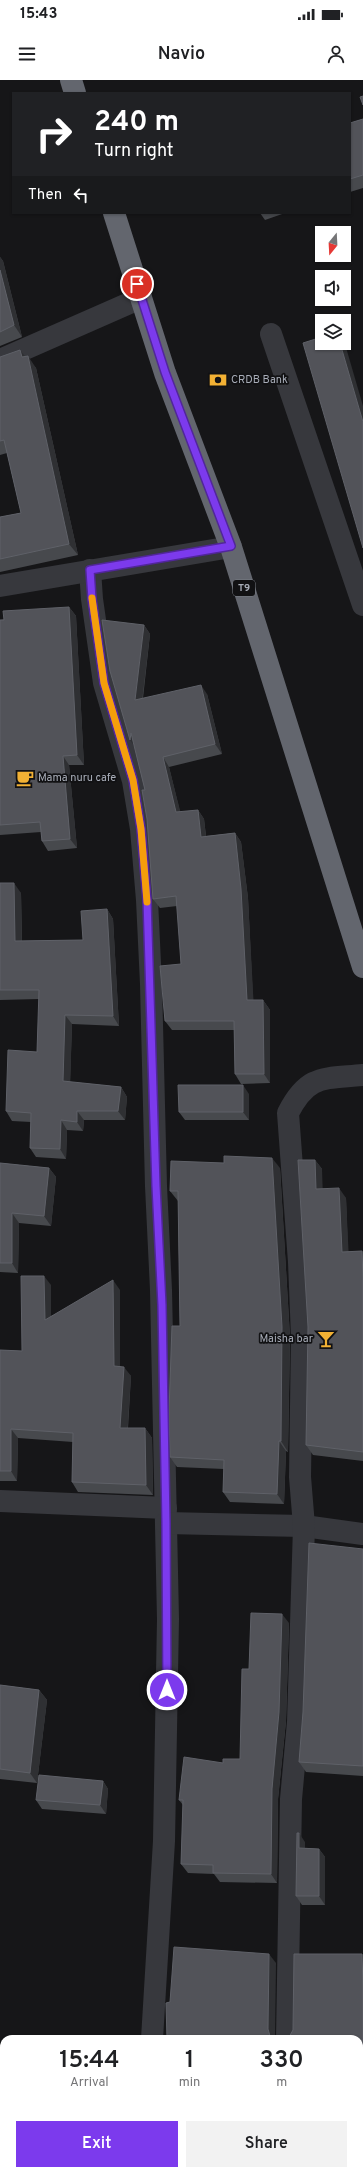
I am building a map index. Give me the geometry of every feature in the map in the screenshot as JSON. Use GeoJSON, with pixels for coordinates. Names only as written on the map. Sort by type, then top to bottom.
{"type":"FeatureCollection","features":[{"type":"Feature","properties":{"kind":"highway"},"geometry":{"type":"LineString","coordinates":[[71,80],[75,92]]}},
{"type":"Feature","properties":{"kind":"highway","name":"T9"},"geometry":{"type":"LineString","coordinates":[[114,214],[165,372],[231,546],[363,967]]}},
{"type":"Feature","properties":{"kind":"street"},"geometry":{"type":"LineString","coordinates":[[0,360],[141,298]]}},
{"type":"Feature","properties":{"kind":"street"},"geometry":{"type":"LineString","coordinates":[[271,334],[363,605]]}},
{"type":"Feature","properties":{"kind":"street"},"geometry":{"type":"LineString","coordinates":[[0,586],[231,546]]}},
{"type":"Feature","properties":{"kind":"street"},"geometry":{"type":"LineString","coordinates":[[90,570],[92,599],[104,683],[133,780],[141,829],[147,900],[156,1186],[161,1290],[168,1619],[164,1841],[152,2035]]}},
{"type":"Feature","properties":{"kind":"street"},"geometry":{"type":"LineString","coordinates":[[287,2035],[291,1799],[298,1722],[304,1526],[300,1477],[302,1337],[299,1262],[288,1113],[296,1097],[312,1082],[363,1075]]}},
{"type":"Feature","properties":{"kind":"street"},"geometry":{"type":"LineString","coordinates":[[0,1501],[166,1516],[304,1526],[363,1534]]}},
{"type":"Feature","properties":{"kind":"building"},"geometry":{"type":"Polygon","coordinates":[[[363,96],[363,105],[360,97],[363,96]]]}},
{"type":"Feature","properties":{"kind":"building"},"geometry":{"type":"Polygon","coordinates":[[[363,119],[363,175],[351,179],[351,123],[363,119]]]}},
{"type":"Feature","properties":{"kind":"building"},"geometry":{"type":"Polygon","coordinates":[[[0,270],[14,325],[0,332],[0,270]]]}},
{"type":"Feature","properties":{"kind":"building"},"geometry":{"type":"Polygon","coordinates":[[[315,339],[315,350],[342,350],[363,422],[363,548],[303,343],[315,339]]]}},
{"type":"Feature","properties":{"kind":"building"},"geometry":{"type":"Polygon","coordinates":[[[20,350],[22,357],[28,356],[69,544],[0,559],[0,517],[21,513],[4,440],[0,441],[0,357],[20,350]]]}},
{"type":"Feature","properties":{"kind":"building"},"geometry":{"type":"Polygon","coordinates":[[[69,607],[77,755],[63,756],[70,839],[42,841],[40,822],[0,825],[0,620],[4,620],[3,611],[69,607]]]}},
{"type":"Feature","properties":{"kind":"building"},"geometry":{"type":"Polygon","coordinates":[[[102,620],[144,625],[135,700],[201,685],[215,744],[163,757],[176,812],[198,810],[201,837],[235,833],[241,889],[247,1000],[263,1000],[264,1074],[235,1074],[234,1021],[165,1021],[160,966],[181,964],[176,896],[153,899],[147,819],[142,790],[145,790],[131,733],[130,740],[110,671],[102,620]]]}},
{"type":"Feature","properties":{"kind":"building"},"geometry":{"type":"Polygon","coordinates":[[[0,883],[14,883],[15,941],[83,940],[81,911],[107,909],[113,1016],[65,1015],[63,1081],[121,1087],[118,1111],[77,1111],[77,1122],[61,1120],[60,1149],[30,1148],[31,1113],[6,1111],[8,1050],[37,1052],[39,990],[0,990],[0,883]]]}},
{"type":"Feature","properties":{"kind":"building"},"geometry":{"type":"Polygon","coordinates":[[[178,1085],[243,1085],[243,1112],[179,1112],[178,1085]]]}},
{"type":"Feature","properties":{"kind":"building"},"geometry":{"type":"Polygon","coordinates":[[[224,1156],[272,1158],[282,1327],[281,1441],[279,1441],[277,1494],[223,1492],[224,1460],[170,1457],[169,1411],[172,1326],[180,1326],[178,1191],[170,1191],[171,1161],[224,1163],[224,1156]]]}},
{"type":"Feature","properties":{"kind":"building"},"geometry":{"type":"Polygon","coordinates":[[[298,1160],[315,1160],[316,1189],[339,1188],[342,1252],[362,1251],[363,1452],[306,1445],[308,1327],[298,1160]]]}},
{"type":"Feature","properties":{"kind":"building"},"geometry":{"type":"Polygon","coordinates":[[[0,1163],[49,1168],[44,1216],[12,1213],[12,1263],[0,1263],[0,1163]]]}},
{"type":"Feature","properties":{"kind":"building"},"geometry":{"type":"Polygon","coordinates":[[[21,1276],[44,1276],[45,1320],[113,1280],[114,1366],[124,1367],[120,1428],[145,1428],[146,1485],[72,1482],[73,1433],[11,1429],[11,1471],[0,1471],[0,1350],[22,1351],[21,1276]]]}},
{"type":"Feature","properties":{"kind":"building"},"geometry":{"type":"Polygon","coordinates":[[[309,1543],[363,1549],[363,1766],[299,1762],[303,1712],[309,1543]]]}},
{"type":"Feature","properties":{"kind":"building"},"geometry":{"type":"Polygon","coordinates":[[[251,1613],[282,1614],[279,1712],[272,1789],[271,1874],[213,1873],[213,1865],[181,1864],[183,1800],[179,1800],[184,1757],[223,1763],[223,1759],[240,1759],[242,1669],[249,1669],[251,1613]]]}},
{"type":"Feature","properties":{"kind":"building"},"geometry":{"type":"Polygon","coordinates":[[[0,1685],[39,1690],[30,1773],[0,1769],[0,1685]]]}},
{"type":"Feature","properties":{"kind":"building"},"geometry":{"type":"Polygon","coordinates":[[[39,1775],[103,1781],[100,1805],[36,1800],[39,1775]]]}},
{"type":"Feature","properties":{"kind":"building"},"geometry":{"type":"Polygon","coordinates":[[[297,1833],[299,1833],[299,1848],[319,1849],[319,1896],[296,1896],[297,1833]]]}},
{"type":"Feature","properties":{"kind":"building"},"geometry":{"type":"Polygon","coordinates":[[[174,1947],[269,1954],[268,2029],[270,2035],[167,2035],[166,2003],[170,2002],[174,1947]]]}},
{"type":"Feature","properties":{"kind":"building"},"geometry":{"type":"Polygon","coordinates":[[[294,1954],[362,1954],[363,2035],[290,2035],[293,2030],[294,1954]]]}},
{"type":"Feature","properties":{"kind":"slow traffic"},"geometry":{"type":"LineString","coordinates":[[92,598],[104,683],[133,780],[141,829],[147,902]]}},
{"type":"Feature","properties":{"kind":"place","name":"CRDB Bank"},"geometry":{"type":"Point","coordinates":[218,380]}},
{"type":"Feature","properties":{"kind":"place","name":"Mama nuru cafe"},"geometry":{"type":"Point","coordinates":[25,778]}},
{"type":"Feature","properties":{"kind":"place","name":"Maisha bar"},"geometry":{"type":"Point","coordinates":[326,1339]}},
{"type":"Feature","properties":{"kind":"route"},"geometry":{"type":"LineString","coordinates":[[137,284],[165,372],[231,546],[90,570],[92,599],[104,683],[133,780],[141,829],[147,900],[151,984],[156,1186],[162,1305],[168,1619],[167,1690]]}}]}
